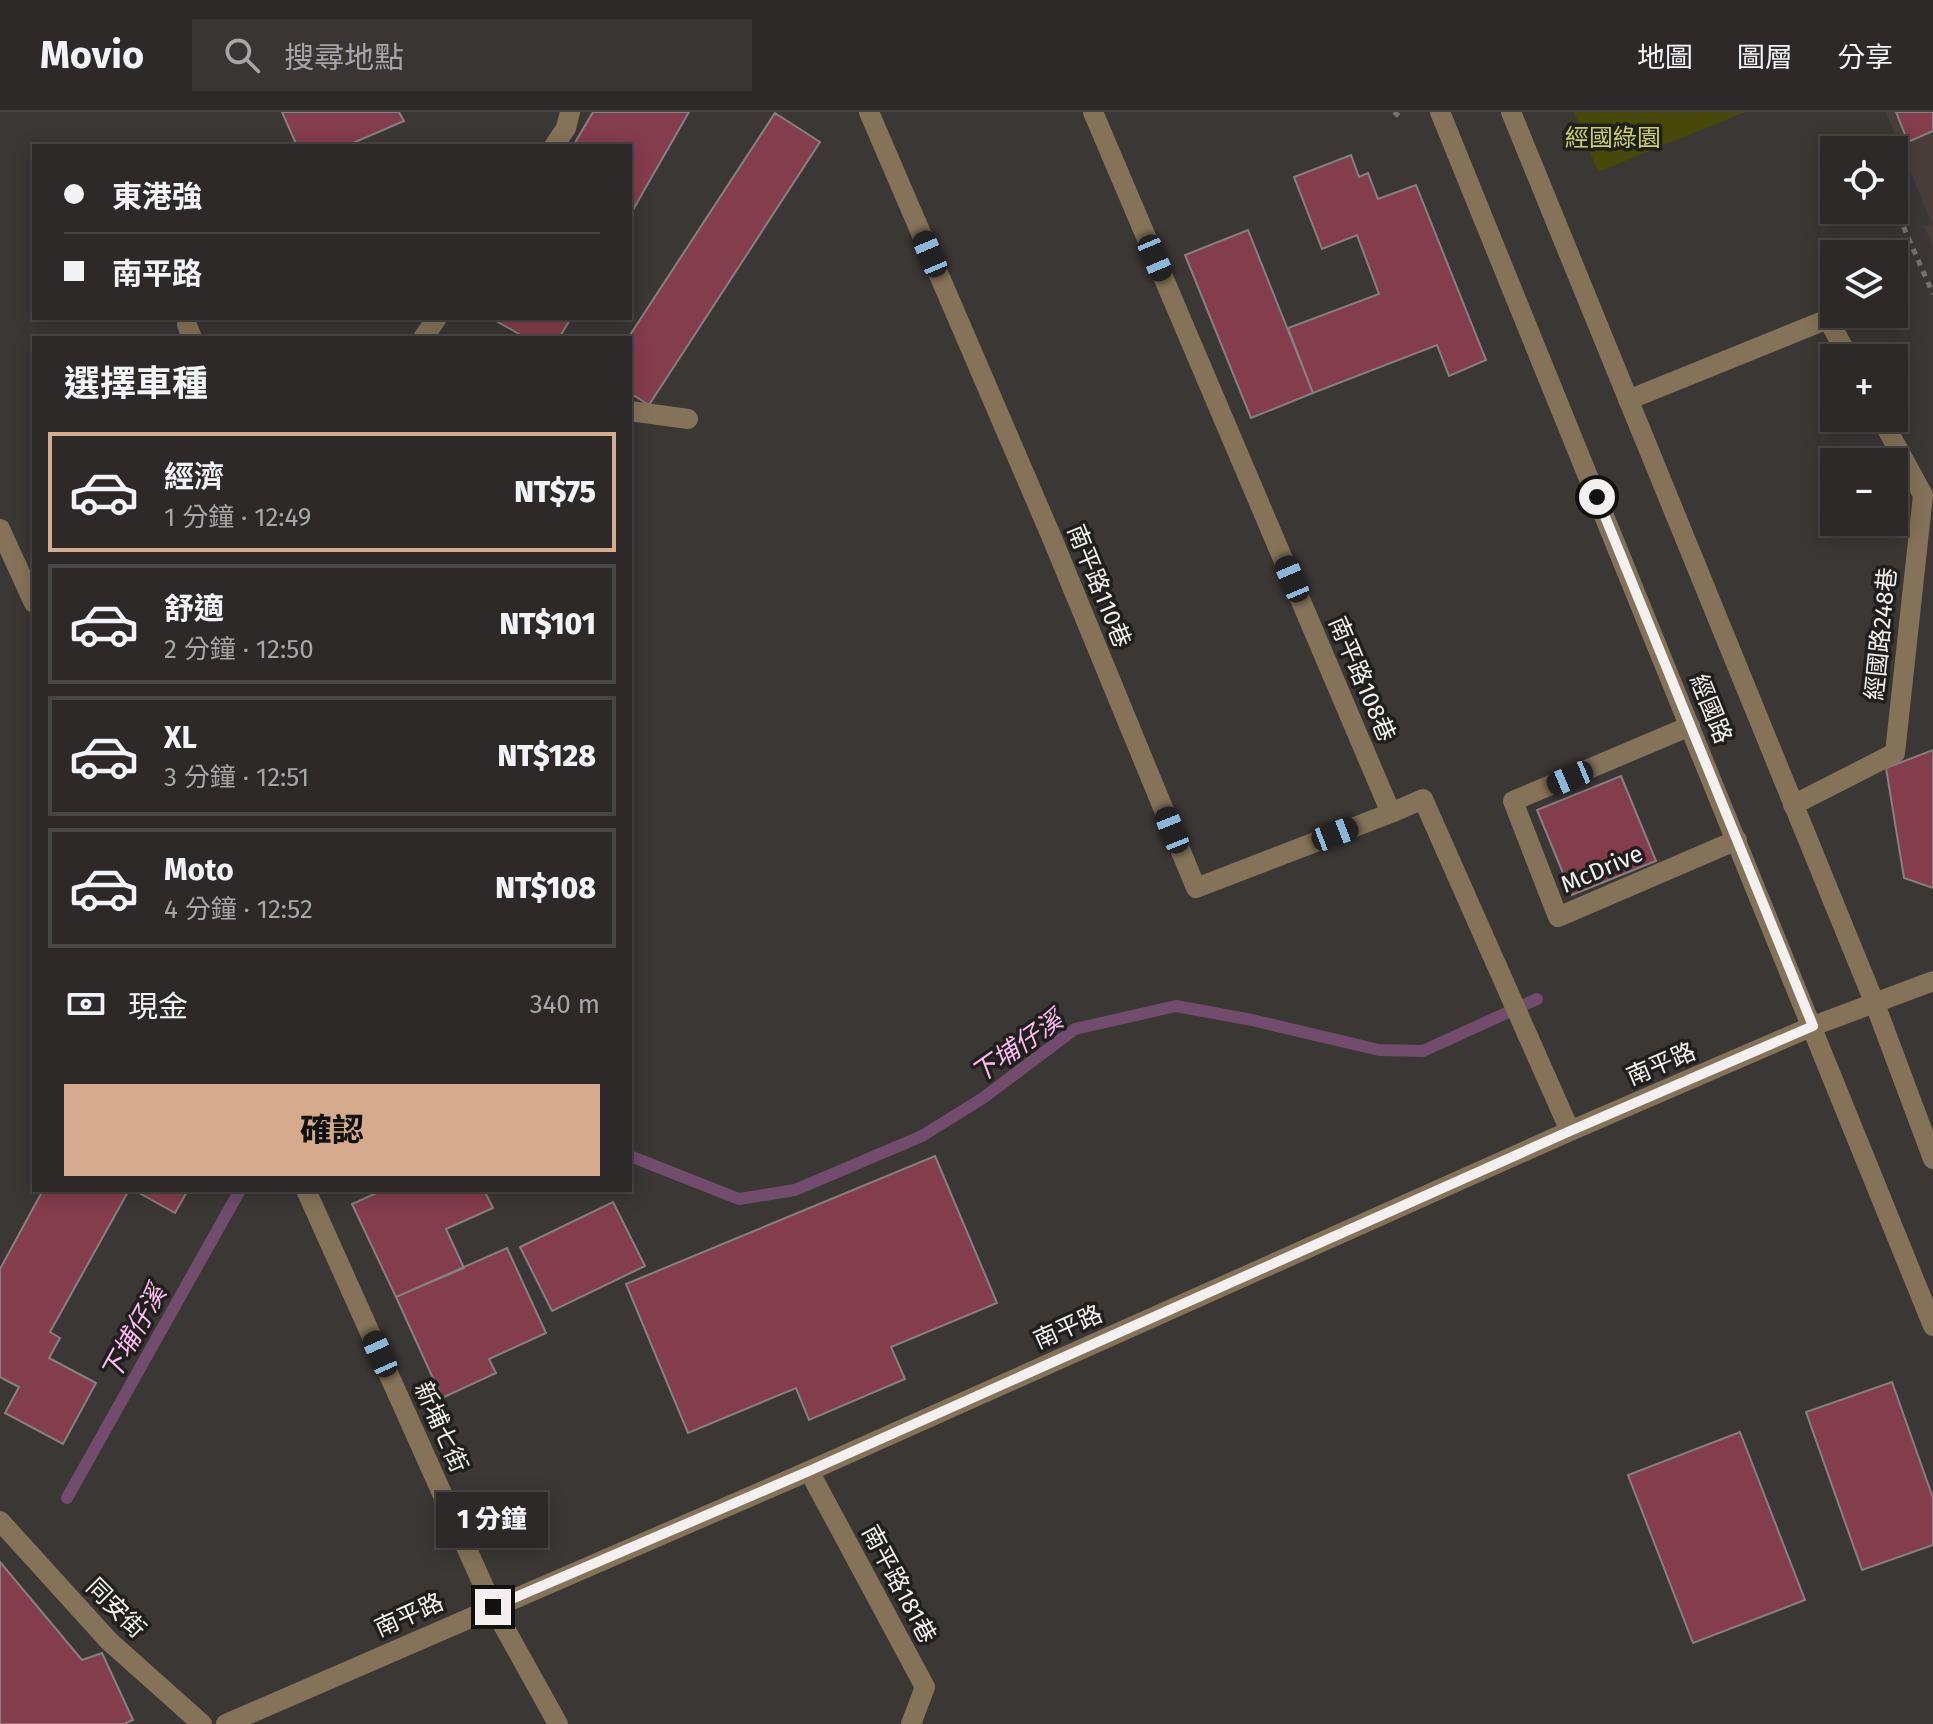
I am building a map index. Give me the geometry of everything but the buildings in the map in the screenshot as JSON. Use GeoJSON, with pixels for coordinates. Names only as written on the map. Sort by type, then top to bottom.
{"type":"FeatureCollection","features":[{"type":"Feature","properties":{"kind":"street"},"geometry":{"type":"LineString","coordinates":[[555,144],[566,128],[570,112]]}},
{"type":"Feature","properties":{"kind":"street","name":"南平路110巷"},"geometry":{"type":"LineString","coordinates":[[869,112],[1052,538],[1196,888],[1391,813]]}},
{"type":"Feature","properties":{"kind":"street","name":"南平路108巷"},"geometry":{"type":"LineString","coordinates":[[1093,112],[1391,813]]}},
{"type":"Feature","properties":{"kind":"street","name":"經國路"},"geometry":{"type":"LineString","coordinates":[[1440,112],[1933,1326]]}},
{"type":"Feature","properties":{"kind":"street","name":"經國路"},"geometry":{"type":"LineString","coordinates":[[1511,112],[1875,1004],[1933,1159]]}},
{"type":"Feature","properties":{"kind":"street"},"geometry":{"type":"LineString","coordinates":[[1628,400],[1828,319],[1841,344]]}},
{"type":"Feature","properties":{"kind":"street"},"geometry":{"type":"LineString","coordinates":[[632,411],[688,419]]}},
{"type":"Feature","properties":{"kind":"street","name":"經國路248巷"},"geometry":{"type":"LineString","coordinates":[[1793,805],[1895,753],[1923,495],[1889,432]]}},
{"type":"Feature","properties":{"kind":"street"},"geometry":{"type":"LineString","coordinates":[[0,529],[32,599]]}},
{"type":"Feature","properties":{"kind":"street","name":"McDrive"},"geometry":{"type":"LineString","coordinates":[[1690,726],[1513,801],[1558,917],[1737,840]]}},
{"type":"Feature","properties":{"kind":"street"},"geometry":{"type":"LineString","coordinates":[[1391,813],[1423,799],[1570,1131]]}},
{"type":"Feature","properties":{"kind":"street","name":"南平路"},"geometry":{"type":"LineString","coordinates":[[226,1724],[809,1471],[1570,1131],[1813,1026],[1933,981]]}},
{"type":"Feature","properties":{"kind":"street","name":"新埔七街"},"geometry":{"type":"LineString","coordinates":[[307,1192],[493,1607],[558,1724]]}},
{"type":"Feature","properties":{"kind":"street","name":"南平路181巷"},"geometry":{"type":"LineString","coordinates":[[809,1471],[925,1687],[911,1724]]}},
{"type":"Feature","properties":{"kind":"street","name":"同安街"},"geometry":{"type":"LineString","coordinates":[[0,1521],[109,1641],[202,1724]]}},
{"type":"Feature","properties":{"kind":"path"},"geometry":{"type":"LineString","coordinates":[[1902,224],[1933,294]]}},
{"type":"Feature","properties":{"kind":"shaded area"},"geometry":{"type":"Polygon","coordinates":[[[1886,112],[1933,112],[1933,246],[1924,226],[1932,224],[1908,166],[1908,136],[1896,136],[1886,112]]]}},
{"type":"Feature","properties":{"kind":"green space","name":"經國綠園"},"geometry":{"type":"Polygon","coordinates":[[[1574,112],[1745,112],[1598,172],[1574,112]]]}},
{"type":"Feature","properties":{"kind":"waterway","name":"下埔仔溪"},"geometry":{"type":"LineString","coordinates":[[632,1157],[739,1199],[795,1190],[922,1136],[983,1098],[1075,1029],[1176,1006],[1252,1020],[1379,1050],[1423,1051],[1537,999]]}},
{"type":"Feature","properties":{"kind":"waterway","name":"下埔仔溪"},"geometry":{"type":"LineString","coordinates":[[67,1498],[239,1192]]}},
{"type":"Feature","properties":{"kind":"route"},"geometry":{"type":"LineString","coordinates":[[493,1607],[809,1471],[1570,1131],[1813,1026],[1597,497]]}}]}
